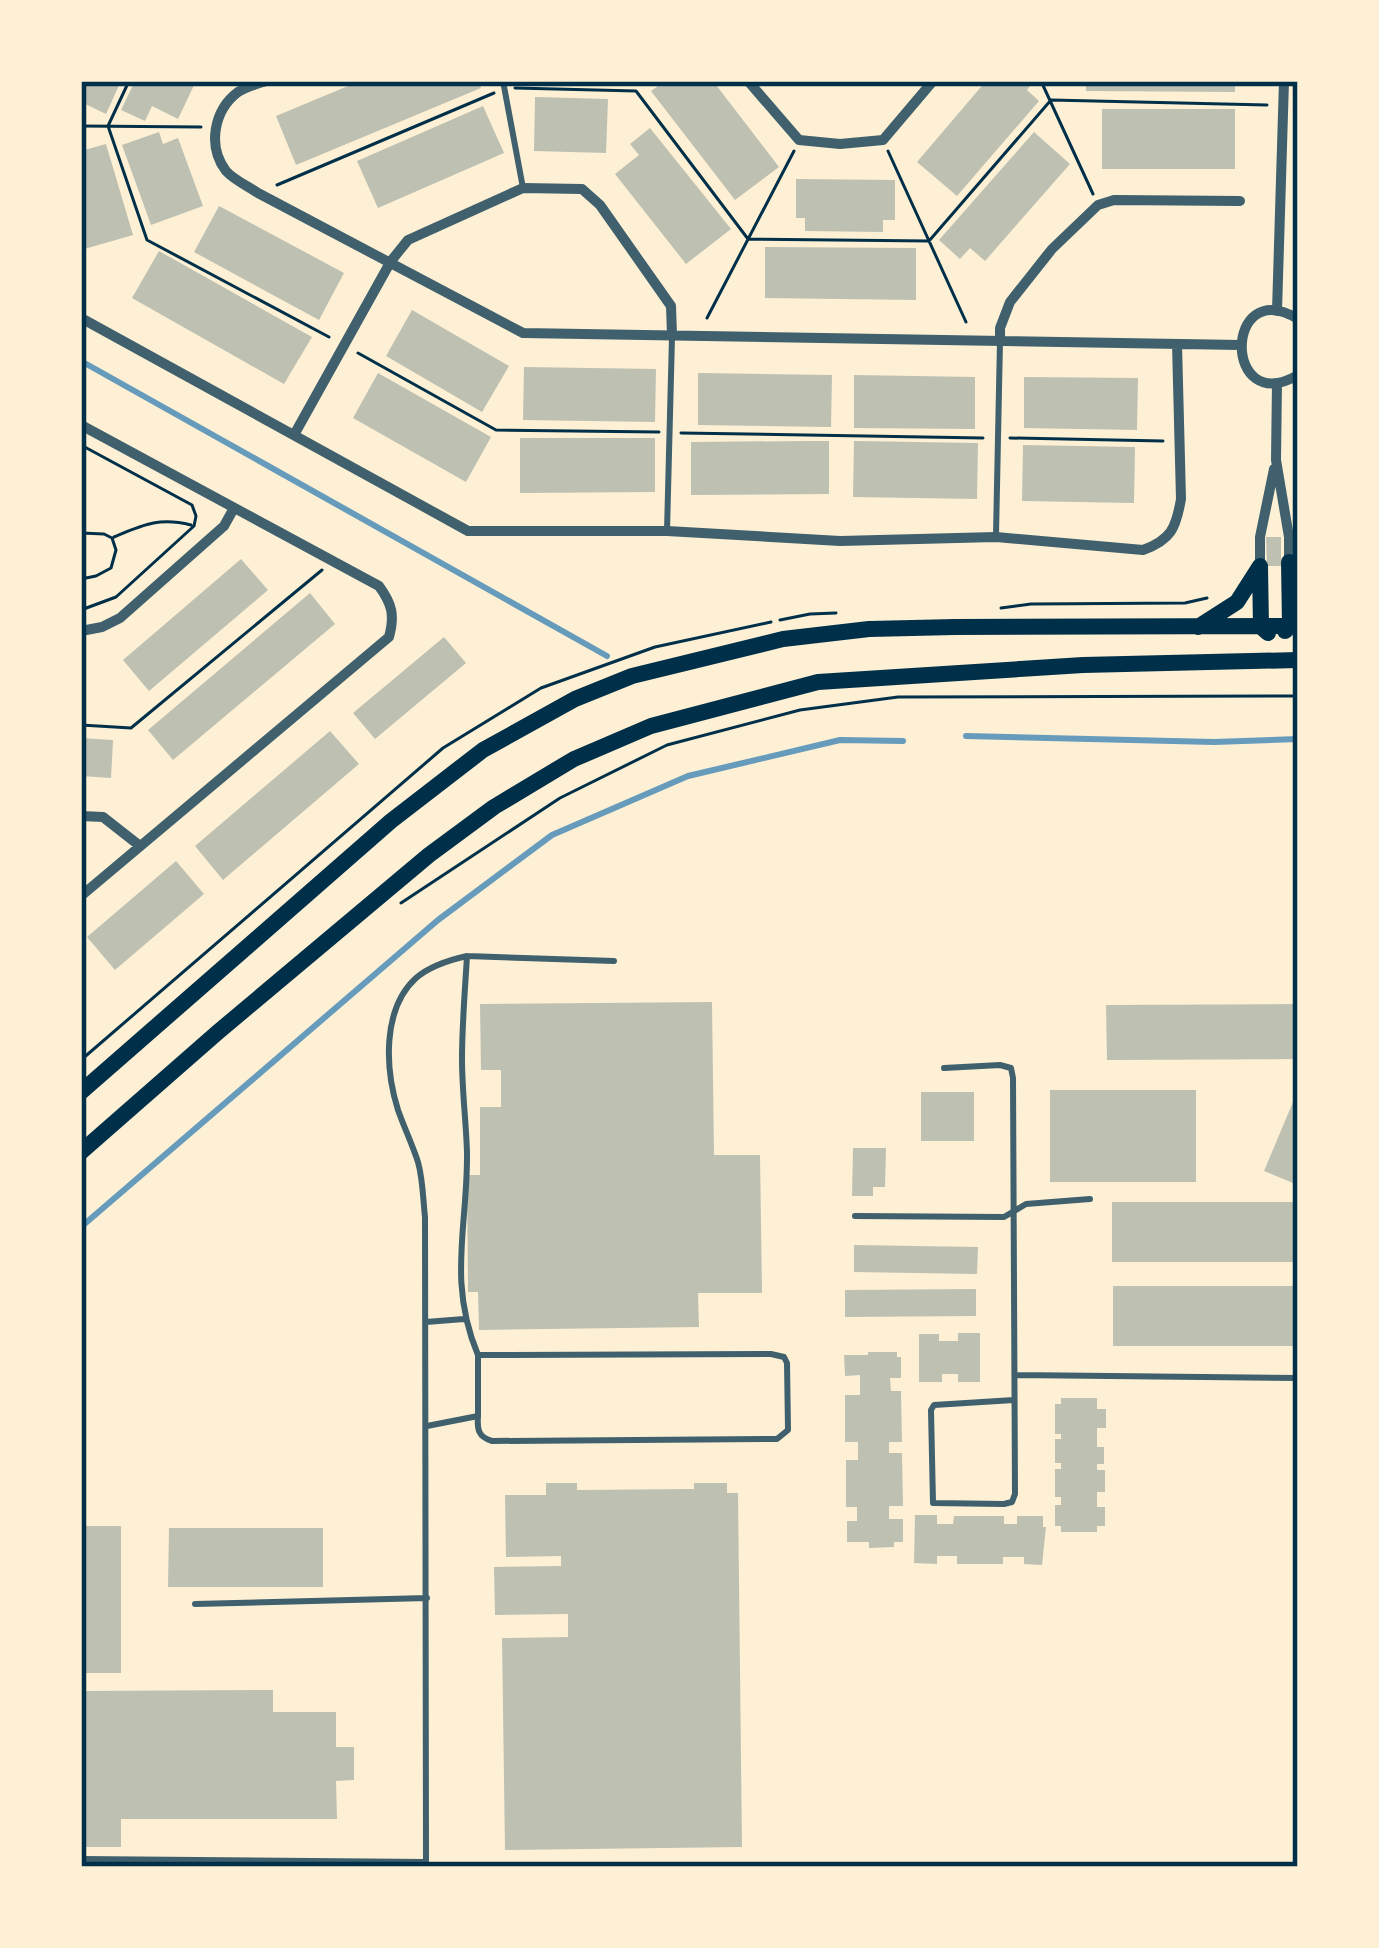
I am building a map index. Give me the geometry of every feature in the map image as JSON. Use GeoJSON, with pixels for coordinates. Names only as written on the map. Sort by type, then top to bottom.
{"type":"FeatureCollection","features":[{"type":"Feature","properties":{"kind":"main road"},"geometry":{"type":"LineString","coordinates":[[1289,562],[1298,585]]}},
{"type":"Feature","properties":{"kind":"main road"},"geometry":{"type":"LineString","coordinates":[[1275,660],[1289,562]]}},
{"type":"Feature","properties":{"kind":"main road"},"geometry":{"type":"LineString","coordinates":[[1260,566],[1281,629]]}},
{"type":"Feature","properties":{"kind":"main road"},"geometry":{"type":"LineString","coordinates":[[1197,627],[1237,602],[1260,566]]}},
{"type":"Feature","properties":{"kind":"main road"},"geometry":{"type":"LineString","coordinates":[[81,1092],[391,821],[483,749],[613,683],[783,639],[869,629],[1281,629]]}},
{"type":"Feature","properties":{"kind":"main road"},"geometry":{"type":"LineString","coordinates":[[81,1152],[429,855],[494,807],[574,759],[651,726],[818,682],[1084,665],[1298,660]]}},
{"type":"Feature","properties":{"kind":"street"},"geometry":{"type":"LineString","coordinates":[[266,81],[239,92],[214,127],[217,152],[227,172],[258,193],[523,333],[1240,345]]}},
{"type":"Feature","properties":{"kind":"street"},"geometry":{"type":"LineString","coordinates":[[748,81],[800,140],[839,144],[883,140],[933,81]]}},
{"type":"Feature","properties":{"kind":"street"},"geometry":{"type":"LineString","coordinates":[[1277,311],[1284,81]]}},
{"type":"Feature","properties":{"kind":"street"},"geometry":{"type":"LineString","coordinates":[[294,435],[391,261],[408,240],[524,188],[582,189],[600,206],[671,306],[672,335]]}},
{"type":"Feature","properties":{"kind":"street"},"geometry":{"type":"LineString","coordinates":[[1282,190],[1298,191]]}},
{"type":"Feature","properties":{"kind":"street"},"geometry":{"type":"LineString","coordinates":[[1000,341],[1010,302],[1052,249],[1098,205],[1114,200],[1240,201]]}},
{"type":"Feature","properties":{"kind":"street"},"geometry":{"type":"LineString","coordinates":[[1298,319],[1277,311],[1255,318],[1244,330],[1240,345],[1250,372],[1268,382],[1298,374]]}},
{"type":"Feature","properties":{"kind":"street"},"geometry":{"type":"LineString","coordinates":[[81,318],[468,531],[667,531],[839,541],[996,537],[1143,550],[1161,543],[1177,523],[1178,344]]}},
{"type":"Feature","properties":{"kind":"street"},"geometry":{"type":"LineString","coordinates":[[1277,383],[1276,460],[1289,562]]}},
{"type":"Feature","properties":{"kind":"street"},"geometry":{"type":"LineString","coordinates":[[81,425],[379,586],[391,602],[394,620],[389,637],[81,896]]}},
{"type":"Feature","properties":{"kind":"street"},"geometry":{"type":"LineString","coordinates":[[1260,566],[1260,537],[1276,460]]}},
{"type":"Feature","properties":{"kind":"street"},"geometry":{"type":"LineString","coordinates":[[81,631],[120,618],[224,526],[234,508]]}},
{"type":"Feature","properties":{"kind":"street"},"geometry":{"type":"LineString","coordinates":[[81,816],[104,817],[140,846]]}},
{"type":"Feature","properties":{"kind":"lane"},"geometry":{"type":"LineString","coordinates":[[504,85],[524,188]]}},
{"type":"Feature","properties":{"kind":"lane"},"geometry":{"type":"LineString","coordinates":[[667,531],[672,335]]}},
{"type":"Feature","properties":{"kind":"lane"},"geometry":{"type":"LineString","coordinates":[[996,537],[1000,341]]}},
{"type":"Feature","properties":{"kind":"lane"},"geometry":{"type":"LineString","coordinates":[[467,956],[462,1058],[467,1157],[460,1290],[478,1354],[477,1430],[487,1440],[556,1442],[777,1439],[786,1433],[787,1363],[780,1355],[478,1354]]}},
{"type":"Feature","properties":{"kind":"lane"},"geometry":{"type":"LineString","coordinates":[[81,1859],[426,1864],[425,1217],[419,1168],[392,1080],[395,1008],[416,978],[444,962],[467,956],[614,961]]}},
{"type":"Feature","properties":{"kind":"lane"},"geometry":{"type":"LineString","coordinates":[[944,1068],[1011,1068],[1015,1494],[1012,1502],[1004,1504],[933,1504],[934,1405],[1014,1400]]}},
{"type":"Feature","properties":{"kind":"lane"},"geometry":{"type":"LineString","coordinates":[[855,1216],[1004,1217],[1026,1204],[1090,1198]]}},
{"type":"Feature","properties":{"kind":"lane"},"geometry":{"type":"LineString","coordinates":[[426,1322],[466,1319]]}},
{"type":"Feature","properties":{"kind":"lane"},"geometry":{"type":"LineString","coordinates":[[1016,1376],[1298,1378]]}},
{"type":"Feature","properties":{"kind":"lane"},"geometry":{"type":"LineString","coordinates":[[427,1426],[478,1416]]}},
{"type":"Feature","properties":{"kind":"lane"},"geometry":{"type":"LineString","coordinates":[[194,1604],[427,1598]]}},
{"type":"Feature","properties":{"kind":"path"},"geometry":{"type":"LineString","coordinates":[[129,81],[108,126],[147,240],[496,430],[1180,441]]}},
{"type":"Feature","properties":{"kind":"path"},"geometry":{"type":"LineString","coordinates":[[1041,81],[1098,205]]}},
{"type":"Feature","properties":{"kind":"path"},"geometry":{"type":"LineString","coordinates":[[258,193],[504,85],[636,91],[748,239]]}},
{"type":"Feature","properties":{"kind":"path"},"geometry":{"type":"LineString","coordinates":[[748,239],[929,241],[1051,100]]}},
{"type":"Feature","properties":{"kind":"path"},"geometry":{"type":"LineString","coordinates":[[1051,100],[1284,106]]}},
{"type":"Feature","properties":{"kind":"path"},"geometry":{"type":"LineString","coordinates":[[81,126],[214,127]]}},
{"type":"Feature","properties":{"kind":"path"},"geometry":{"type":"LineString","coordinates":[[698,336],[800,140]]}},
{"type":"Feature","properties":{"kind":"path"},"geometry":{"type":"LineString","coordinates":[[883,140],[975,340]]}},
{"type":"Feature","properties":{"kind":"path"},"geometry":{"type":"LineString","coordinates":[[81,445],[192,505],[196,516],[194,526],[116,597],[83,610],[81,591]]}},
{"type":"Feature","properties":{"kind":"path"},"geometry":{"type":"LineString","coordinates":[[112,538],[169,520],[194,526]]}},
{"type":"Feature","properties":{"kind":"path"},"geometry":{"type":"LineString","coordinates":[[81,533],[104,534],[112,538],[116,550],[112,568],[81,579]]}},
{"type":"Feature","properties":{"kind":"path"},"geometry":{"type":"LineString","coordinates":[[81,725],[131,728],[333,561]]}},
{"type":"Feature","properties":{"kind":"path"},"geometry":{"type":"LineString","coordinates":[[397,907],[560,798],[667,745],[800,710],[898,697],[1298,696]]}},
{"type":"Feature","properties":{"kind":"building"},"geometry":{"type":"Polygon","coordinates":[[[81,81],[121,81],[106,114],[81,102],[81,81]]]}},
{"type":"Feature","properties":{"kind":"building"},"geometry":{"type":"Polygon","coordinates":[[[135,81],[196,81],[178,119],[152,106],[145,121],[121,110],[135,81]]]}},
{"type":"Feature","properties":{"kind":"building"},"geometry":{"type":"Polygon","coordinates":[[[360,81],[478,81],[481,88],[296,165],[276,116],[360,81]]]}},
{"type":"Feature","properties":{"kind":"building"},"geometry":{"type":"Polygon","coordinates":[[[665,81],[713,81],[779,167],[735,200],[651,91],[665,81]]]}},
{"type":"Feature","properties":{"kind":"building"},"geometry":{"type":"Polygon","coordinates":[[[986,81],[1029,81],[1027,90],[1039,101],[957,196],[917,162],[986,81]]]}},
{"type":"Feature","properties":{"kind":"building"},"geometry":{"type":"Polygon","coordinates":[[[1086,81],[1235,81],[1235,92],[1086,91],[1086,81]]]}},
{"type":"Feature","properties":{"kind":"building"},"geometry":{"type":"Polygon","coordinates":[[[535,97],[608,99],[606,153],[534,151],[535,97]]]}},
{"type":"Feature","properties":{"kind":"building"},"geometry":{"type":"Polygon","coordinates":[[[483,106],[504,153],[378,208],[357,161],[483,106]]]}},
{"type":"Feature","properties":{"kind":"building"},"geometry":{"type":"Polygon","coordinates":[[[1102,109],[1235,109],[1235,169],[1102,169],[1102,109]]]}},
{"type":"Feature","properties":{"kind":"building"},"geometry":{"type":"Polygon","coordinates":[[[650,128],[731,229],[686,264],[615,174],[639,155],[630,144],[650,128]]]}},
{"type":"Feature","properties":{"kind":"building"},"geometry":{"type":"Polygon","coordinates":[[[159,132],[163,144],[178,138],[203,206],[151,225],[122,145],[159,132]]]}},
{"type":"Feature","properties":{"kind":"building"},"geometry":{"type":"Polygon","coordinates":[[[1034,132],[1070,164],[985,261],[970,248],[960,259],[939,240],[1034,132]]]}},
{"type":"Feature","properties":{"kind":"building"},"geometry":{"type":"Polygon","coordinates":[[[106,144],[133,235],[81,250],[81,151],[106,144]]]}},
{"type":"Feature","properties":{"kind":"building"},"geometry":{"type":"Polygon","coordinates":[[[796,179],[895,180],[895,220],[883,220],[883,232],[805,231],[805,218],[796,218],[796,179]]]}},
{"type":"Feature","properties":{"kind":"building"},"geometry":{"type":"Polygon","coordinates":[[[219,206],[344,273],[319,320],[194,252],[219,206]]]}},
{"type":"Feature","properties":{"kind":"building"},"geometry":{"type":"Polygon","coordinates":[[[765,247],[916,248],[916,300],[765,298],[765,247]]]}},
{"type":"Feature","properties":{"kind":"building"},"geometry":{"type":"Polygon","coordinates":[[[159,251],[312,337],[284,384],[132,298],[159,251]]]}},
{"type":"Feature","properties":{"kind":"building"},"geometry":{"type":"Polygon","coordinates":[[[412,310],[509,366],[482,412],[386,356],[412,310]]]}},
{"type":"Feature","properties":{"kind":"building"},"geometry":{"type":"Polygon","coordinates":[[[524,367],[656,369],[655,422],[523,420],[524,367]]]}},
{"type":"Feature","properties":{"kind":"building"},"geometry":{"type":"Polygon","coordinates":[[[378,373],[491,437],[466,482],[353,418],[378,373]]]}},
{"type":"Feature","properties":{"kind":"building"},"geometry":{"type":"Polygon","coordinates":[[[698,373],[832,375],[831,427],[698,425],[698,373]]]}},
{"type":"Feature","properties":{"kind":"building"},"geometry":{"type":"Polygon","coordinates":[[[854,375],[975,377],[975,429],[854,428],[854,375]]]}},
{"type":"Feature","properties":{"kind":"building"},"geometry":{"type":"Polygon","coordinates":[[[1024,377],[1138,378],[1137,430],[1024,428],[1024,377]]]}},
{"type":"Feature","properties":{"kind":"building"},"geometry":{"type":"Polygon","coordinates":[[[520,438],[655,438],[655,492],[520,493],[520,438]]]}},
{"type":"Feature","properties":{"kind":"building"},"geometry":{"type":"Polygon","coordinates":[[[829,441],[829,494],[691,495],[691,442],[829,441]]]}},
{"type":"Feature","properties":{"kind":"building"},"geometry":{"type":"Polygon","coordinates":[[[854,441],[978,443],[977,499],[853,497],[854,441]]]}},
{"type":"Feature","properties":{"kind":"building"},"geometry":{"type":"Polygon","coordinates":[[[1023,445],[1135,447],[1134,503],[1022,501],[1023,445]]]}},
{"type":"Feature","properties":{"kind":"building"},"geometry":{"type":"Polygon","coordinates":[[[1266,537],[1281,537],[1281,566],[1267,566],[1266,537]]]}},
{"type":"Feature","properties":{"kind":"building"},"geometry":{"type":"Polygon","coordinates":[[[241,559],[268,590],[149,691],[123,660],[241,559]]]}},
{"type":"Feature","properties":{"kind":"building"},"geometry":{"type":"Polygon","coordinates":[[[310,593],[335,624],[173,760],[148,730],[310,593]]]}},
{"type":"Feature","properties":{"kind":"building"},"geometry":{"type":"Polygon","coordinates":[[[444,637],[466,663],[375,739],[353,713],[444,637]]]}},
{"type":"Feature","properties":{"kind":"building"},"geometry":{"type":"Polygon","coordinates":[[[330,731],[359,764],[223,880],[195,846],[330,731]]]}},
{"type":"Feature","properties":{"kind":"building"},"geometry":{"type":"Polygon","coordinates":[[[81,738],[113,740],[111,778],[81,776],[81,738]]]}},
{"type":"Feature","properties":{"kind":"building"},"geometry":{"type":"Polygon","coordinates":[[[176,861],[204,894],[115,970],[87,937],[176,861]]]}},
{"type":"Feature","properties":{"kind":"building"},"geometry":{"type":"Polygon","coordinates":[[[712,1002],[714,1155],[760,1155],[762,1293],[698,1293],[699,1327],[479,1330],[478,1292],[468,1292],[467,1175],[480,1175],[480,1107],[501,1107],[501,1070],[481,1070],[480,1004],[712,1002]]]}},
{"type":"Feature","properties":{"kind":"building"},"geometry":{"type":"Polygon","coordinates":[[[1298,1004],[1298,1059],[1107,1060],[1106,1005],[1298,1004]]]}},
{"type":"Feature","properties":{"kind":"building"},"geometry":{"type":"Polygon","coordinates":[[[1050,1090],[1196,1090],[1196,1182],[1050,1182],[1050,1090]]]}},
{"type":"Feature","properties":{"kind":"building"},"geometry":{"type":"Polygon","coordinates":[[[1298,1090],[1298,1185],[1264,1171],[1298,1090]]]}},
{"type":"Feature","properties":{"kind":"building"},"geometry":{"type":"Polygon","coordinates":[[[921,1092],[974,1092],[974,1141],[921,1141],[921,1092]]]}},
{"type":"Feature","properties":{"kind":"building"},"geometry":{"type":"Polygon","coordinates":[[[853,1148],[886,1148],[885,1187],[873,1187],[873,1196],[852,1196],[853,1148]]]}},
{"type":"Feature","properties":{"kind":"building"},"geometry":{"type":"Polygon","coordinates":[[[1112,1202],[1298,1202],[1298,1262],[1112,1262],[1112,1202]]]}},
{"type":"Feature","properties":{"kind":"building"},"geometry":{"type":"Polygon","coordinates":[[[854,1245],[978,1247],[977,1274],[854,1272],[854,1245]]]}},
{"type":"Feature","properties":{"kind":"building"},"geometry":{"type":"Polygon","coordinates":[[[1113,1286],[1298,1286],[1298,1346],[1113,1346],[1113,1286]]]}},
{"type":"Feature","properties":{"kind":"building"},"geometry":{"type":"Polygon","coordinates":[[[976,1289],[976,1316],[845,1317],[845,1290],[976,1289]]]}},
{"type":"Feature","properties":{"kind":"building"},"geometry":{"type":"Polygon","coordinates":[[[958,1333],[980,1333],[980,1382],[958,1382],[958,1374],[942,1374],[942,1382],[919,1382],[919,1334],[958,1341],[958,1333]]]}},
{"type":"Feature","properties":{"kind":"building"},"geometry":{"type":"Polygon","coordinates":[[[897,1352],[901,1357],[901,1378],[890,1378],[891,1391],[901,1391],[902,1442],[889,1442],[889,1453],[902,1453],[903,1506],[889,1506],[889,1519],[903,1519],[903,1542],[894,1542],[894,1547],[869,1548],[869,1542],[847,1542],[847,1521],[857,1521],[857,1507],[846,1507],[846,1460],[858,1460],[858,1442],[845,1442],[845,1395],[860,1395],[860,1375],[845,1376],[844,1355],[897,1352]]]}},
{"type":"Feature","properties":{"kind":"building"},"geometry":{"type":"Polygon","coordinates":[[[1061,1398],[1097,1398],[1097,1409],[1106,1409],[1106,1428],[1097,1428],[1097,1447],[1104,1447],[1104,1464],[1097,1464],[1097,1470],[1105,1470],[1105,1492],[1097,1492],[1097,1507],[1105,1507],[1105,1526],[1097,1526],[1097,1532],[1061,1532],[1061,1526],[1055,1526],[1055,1505],[1061,1505],[1061,1497],[1055,1497],[1055,1469],[1061,1469],[1061,1463],[1055,1463],[1055,1439],[1061,1439],[1061,1434],[1055,1434],[1055,1404],[1061,1404],[1061,1398]]]}},
{"type":"Feature","properties":{"kind":"building"},"geometry":{"type":"Polygon","coordinates":[[[546,1483],[577,1483],[577,1490],[694,1489],[694,1483],[727,1483],[727,1493],[738,1493],[742,1847],[505,1850],[502,1638],[568,1637],[568,1614],[495,1615],[494,1567],[561,1566],[561,1556],[506,1557],[505,1495],[546,1495],[546,1483]]]}},
{"type":"Feature","properties":{"kind":"building"},"geometry":{"type":"Polygon","coordinates":[[[915,1515],[937,1515],[937,1524],[953,1524],[954,1516],[1004,1516],[1004,1524],[1017,1524],[1017,1516],[1043,1516],[1042,1565],[1024,1564],[1024,1557],[1003,1557],[1003,1564],[957,1564],[957,1556],[937,1556],[937,1564],[914,1563],[915,1515]]]}},
{"type":"Feature","properties":{"kind":"building"},"geometry":{"type":"Polygon","coordinates":[[[81,1526],[121,1526],[121,1673],[81,1673],[81,1526]]]}},
{"type":"Feature","properties":{"kind":"building"},"geometry":{"type":"Polygon","coordinates":[[[169,1528],[323,1528],[323,1587],[168,1587],[169,1528]]]}},
{"type":"Feature","properties":{"kind":"building"},"geometry":{"type":"Polygon","coordinates":[[[273,1690],[273,1712],[336,1712],[336,1747],[354,1747],[354,1780],[336,1781],[337,1819],[121,1819],[121,1847],[81,1847],[81,1691],[273,1690]]]}},
{"type":"Feature","properties":{"kind":"waterway"},"geometry":{"type":"LineString","coordinates":[[81,361],[607,656]]}},
{"type":"Feature","properties":{"kind":"waterway"},"geometry":{"type":"LineString","coordinates":[[966,736],[1214,742],[1298,739]]}},
{"type":"Feature","properties":{"kind":"waterway"},"geometry":{"type":"LineString","coordinates":[[81,1227],[438,920],[552,835],[688,776],[840,740],[903,741]]}}]}
